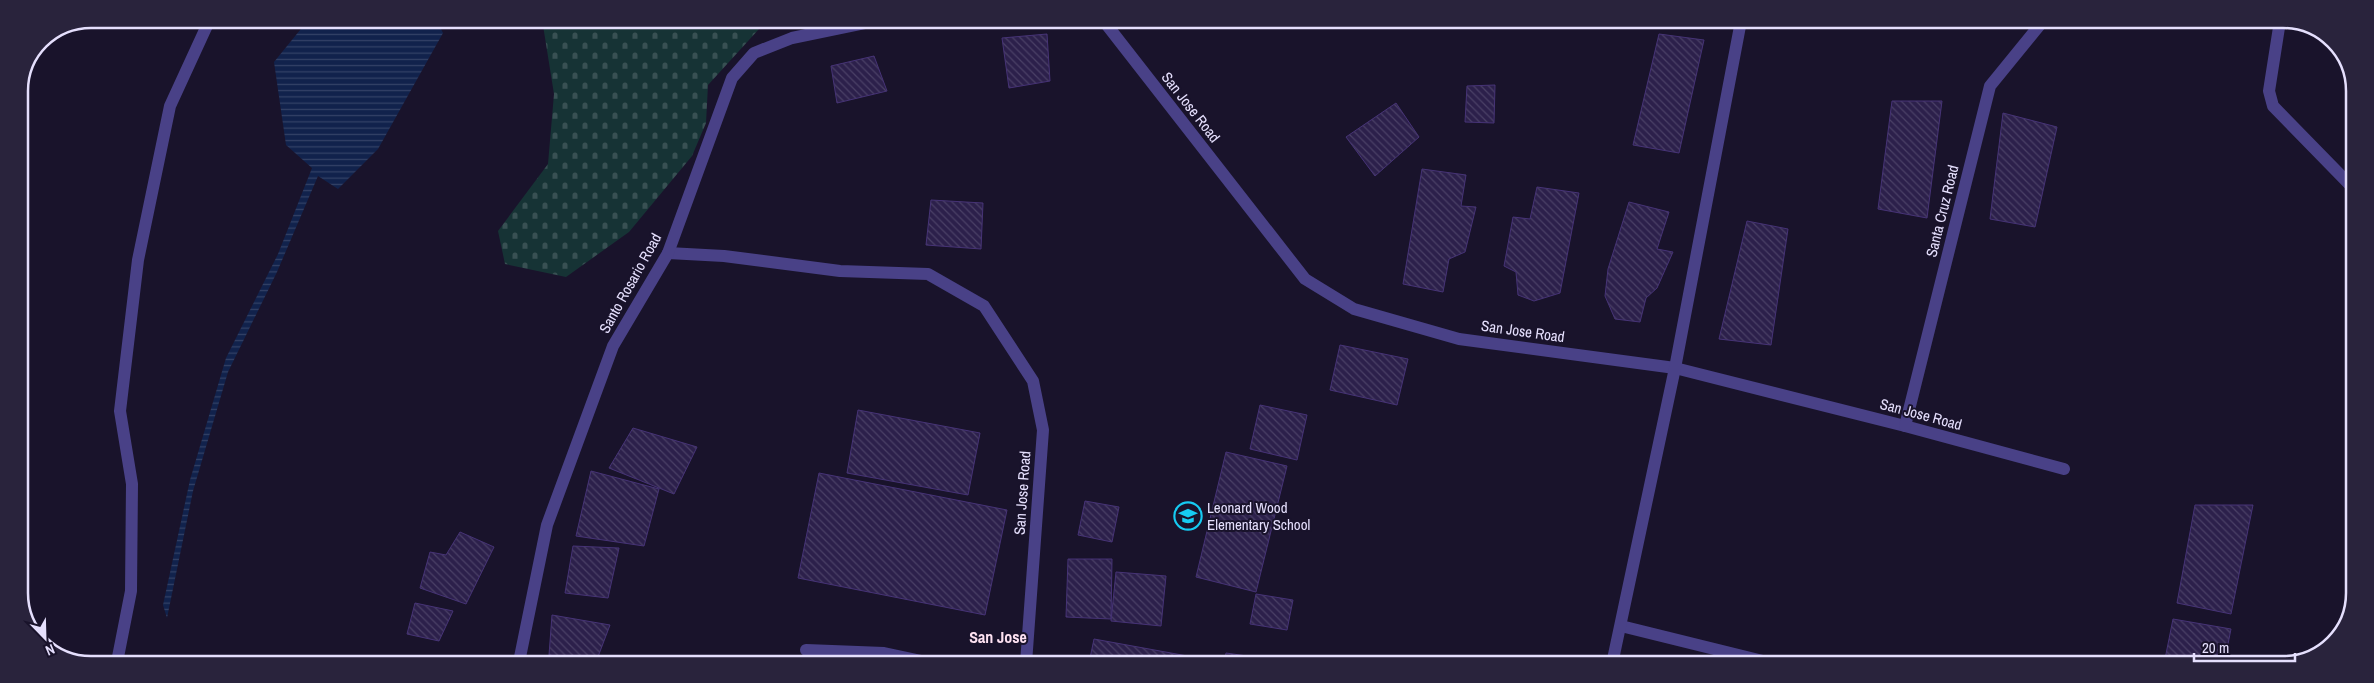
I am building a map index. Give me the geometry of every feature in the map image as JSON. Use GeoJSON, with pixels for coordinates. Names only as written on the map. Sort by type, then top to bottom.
{"type":"FeatureCollection","features":[{"type":"Feature","properties":{"kind":"street"},"geometry":{"type":"LineString","coordinates":[[118,656],[131,591],[132,484],[120,411],[138,260],[170,106],[206,28]]}},
{"type":"Feature","properties":{"kind":"street","name":"Santo Rosario Road"},"geometry":{"type":"LineString","coordinates":[[520,656],[547,525],[613,346],[668,253],[732,78],[754,53],[792,38],[840,28]]}},
{"type":"Feature","properties":{"kind":"street","name":"San Jose Road"},"geometry":{"type":"LineString","coordinates":[[1109,28],[1305,279],[1354,309],[1459,339],[1676,368],[1905,426],[2064,469]]}},
{"type":"Feature","properties":{"kind":"street"},"geometry":{"type":"LineString","coordinates":[[1614,656],[1676,368],[1740,28]]}},
{"type":"Feature","properties":{"kind":"street","name":"Santa Cruz Road"},"geometry":{"type":"LineString","coordinates":[[1905,426],[1990,86],[2037,28]]}},
{"type":"Feature","properties":{"kind":"street"},"geometry":{"type":"LineString","coordinates":[[2279,28],[2269,91],[2273,106],[2346,181]]}},
{"type":"Feature","properties":{"kind":"street","name":"San Jose Road"},"geometry":{"type":"LineString","coordinates":[[668,253],[724,256],[840,271],[928,274],[984,306],[1033,381],[1043,430],[1027,656]]}},
{"type":"Feature","properties":{"kind":"street"},"geometry":{"type":"LineString","coordinates":[[1621,626],[1743,656]]}},
{"type":"Feature","properties":{"kind":"street"},"geometry":{"type":"LineString","coordinates":[[806,650],[884,652],[901,656]]}},
{"type":"Feature","properties":{"kind":"green space"},"geometry":{"type":"Polygon","coordinates":[[[543,28],[760,28],[708,85],[706,123],[692,156],[629,232],[566,277],[505,264],[498,231],[548,164],[554,94],[543,28]]]}},
{"type":"Feature","properties":{"kind":"water"},"geometry":{"type":"Polygon","coordinates":[[[302,28],[440,28],[443,33],[378,149],[338,189],[318,176],[277,272],[228,372],[193,491],[167,618],[163,605],[190,480],[226,358],[278,254],[312,168],[286,145],[274,62],[302,28]]]}},
{"type":"Feature","properties":{"kind":"building"},"geometry":{"type":"Polygon","coordinates":[[[1047,34],[1050,81],[1009,88],[1002,38],[1047,34]]]}},
{"type":"Feature","properties":{"kind":"building"},"geometry":{"type":"Polygon","coordinates":[[[1659,34],[1704,40],[1679,153],[1633,145],[1659,34]]]}},
{"type":"Feature","properties":{"kind":"building"},"geometry":{"type":"Polygon","coordinates":[[[874,56],[887,91],[837,103],[831,66],[874,56]]]}},
{"type":"Feature","properties":{"kind":"building"},"geometry":{"type":"Polygon","coordinates":[[[1495,85],[1494,123],[1465,122],[1467,86],[1495,85]]]}},
{"type":"Feature","properties":{"kind":"building"},"geometry":{"type":"Polygon","coordinates":[[[1892,101],[1942,101],[1927,218],[1878,209],[1892,101]]]}},
{"type":"Feature","properties":{"kind":"building"},"geometry":{"type":"Polygon","coordinates":[[[1396,103],[1419,137],[1375,176],[1346,137],[1396,103]]]}},
{"type":"Feature","properties":{"kind":"building"},"geometry":{"type":"Polygon","coordinates":[[[2003,113],[2057,127],[2035,227],[1990,219],[2003,113]]]}},
{"type":"Feature","properties":{"kind":"building"},"geometry":{"type":"Polygon","coordinates":[[[1422,169],[1466,175],[1461,206],[1476,207],[1465,252],[1449,259],[1443,292],[1403,284],[1422,169]]]}},
{"type":"Feature","properties":{"kind":"building"},"geometry":{"type":"Polygon","coordinates":[[[1537,187],[1579,193],[1560,293],[1534,301],[1518,295],[1516,272],[1504,266],[1513,217],[1530,219],[1537,187]]]}},
{"type":"Feature","properties":{"kind":"building"},"geometry":{"type":"Polygon","coordinates":[[[931,200],[983,203],[981,249],[926,245],[931,200]]]}},
{"type":"Feature","properties":{"kind":"building"},"geometry":{"type":"Polygon","coordinates":[[[1629,202],[1669,212],[1657,249],[1673,252],[1657,288],[1646,298],[1640,322],[1615,319],[1605,296],[1608,269],[1629,202]]]}},
{"type":"Feature","properties":{"kind":"building"},"geometry":{"type":"Polygon","coordinates":[[[1747,221],[1788,229],[1771,345],[1719,339],[1747,221]]]}},
{"type":"Feature","properties":{"kind":"building"},"geometry":{"type":"Polygon","coordinates":[[[1340,345],[1408,359],[1397,405],[1330,390],[1340,345]]]}},
{"type":"Feature","properties":{"kind":"building"},"geometry":{"type":"Polygon","coordinates":[[[1260,405],[1307,415],[1297,460],[1250,449],[1260,405]]]}},
{"type":"Feature","properties":{"kind":"building"},"geometry":{"type":"Polygon","coordinates":[[[858,410],[980,433],[968,495],[847,473],[858,410]]]}},
{"type":"Feature","properties":{"kind":"building"},"geometry":{"type":"Polygon","coordinates":[[[633,428],[697,447],[674,494],[609,468],[633,428]]]}},
{"type":"Feature","properties":{"kind":"building"},"geometry":{"type":"Polygon","coordinates":[[[1226,452],[1287,466],[1256,592],[1196,577],[1226,452]]]}},
{"type":"Feature","properties":{"kind":"building"},"geometry":{"type":"Polygon","coordinates":[[[591,471],[659,489],[644,546],[576,536],[591,471]]]}},
{"type":"Feature","properties":{"kind":"building"},"geometry":{"type":"Polygon","coordinates":[[[819,473],[1007,510],[985,615],[798,578],[819,473]]]}},
{"type":"Feature","properties":{"kind":"building"},"geometry":{"type":"Polygon","coordinates":[[[1085,501],[1119,507],[1112,542],[1078,535],[1085,501]]]}},
{"type":"Feature","properties":{"kind":"building"},"geometry":{"type":"Polygon","coordinates":[[[2195,505],[2253,505],[2231,614],[2177,603],[2195,505]]]}},
{"type":"Feature","properties":{"kind":"building"},"geometry":{"type":"Polygon","coordinates":[[[460,532],[494,547],[466,604],[420,588],[430,552],[446,555],[460,532]]]}},
{"type":"Feature","properties":{"kind":"building"},"geometry":{"type":"Polygon","coordinates":[[[573,546],[619,548],[608,598],[565,593],[573,546]]]}},
{"type":"Feature","properties":{"kind":"building"},"geometry":{"type":"Polygon","coordinates":[[[1068,559],[1112,559],[1111,619],[1066,617],[1068,559]]]}},
{"type":"Feature","properties":{"kind":"building"},"geometry":{"type":"Polygon","coordinates":[[[1116,572],[1166,576],[1161,626],[1111,621],[1116,572]]]}},
{"type":"Feature","properties":{"kind":"building"},"geometry":{"type":"Polygon","coordinates":[[[1256,594],[1293,600],[1287,630],[1250,624],[1256,594]]]}},
{"type":"Feature","properties":{"kind":"building"},"geometry":{"type":"Polygon","coordinates":[[[415,603],[453,611],[439,641],[407,634],[415,603]]]}},
{"type":"Feature","properties":{"kind":"building"},"geometry":{"type":"Polygon","coordinates":[[[552,615],[610,625],[598,656],[549,655],[552,615]]]}},
{"type":"Feature","properties":{"kind":"building"},"geometry":{"type":"Polygon","coordinates":[[[2173,619],[2231,629],[2226,656],[2166,656],[2173,619]]]}},
{"type":"Feature","properties":{"kind":"building"},"geometry":{"type":"Polygon","coordinates":[[[1094,639],[1188,656],[1090,656],[1094,639]]]}},
{"type":"Feature","properties":{"kind":"building"},"geometry":{"type":"Polygon","coordinates":[[[1226,653],[1247,656],[1225,656],[1226,653]]]}},
{"type":"Feature","properties":{"kind":"place","name":"Leonard Wood Elementary School"},"geometry":{"type":"Point","coordinates":[1188,516]}},
{"type":"Feature","properties":{"kind":"district","name":"San Jose"},"geometry":{"type":"Point","coordinates":[998,637]}}]}
